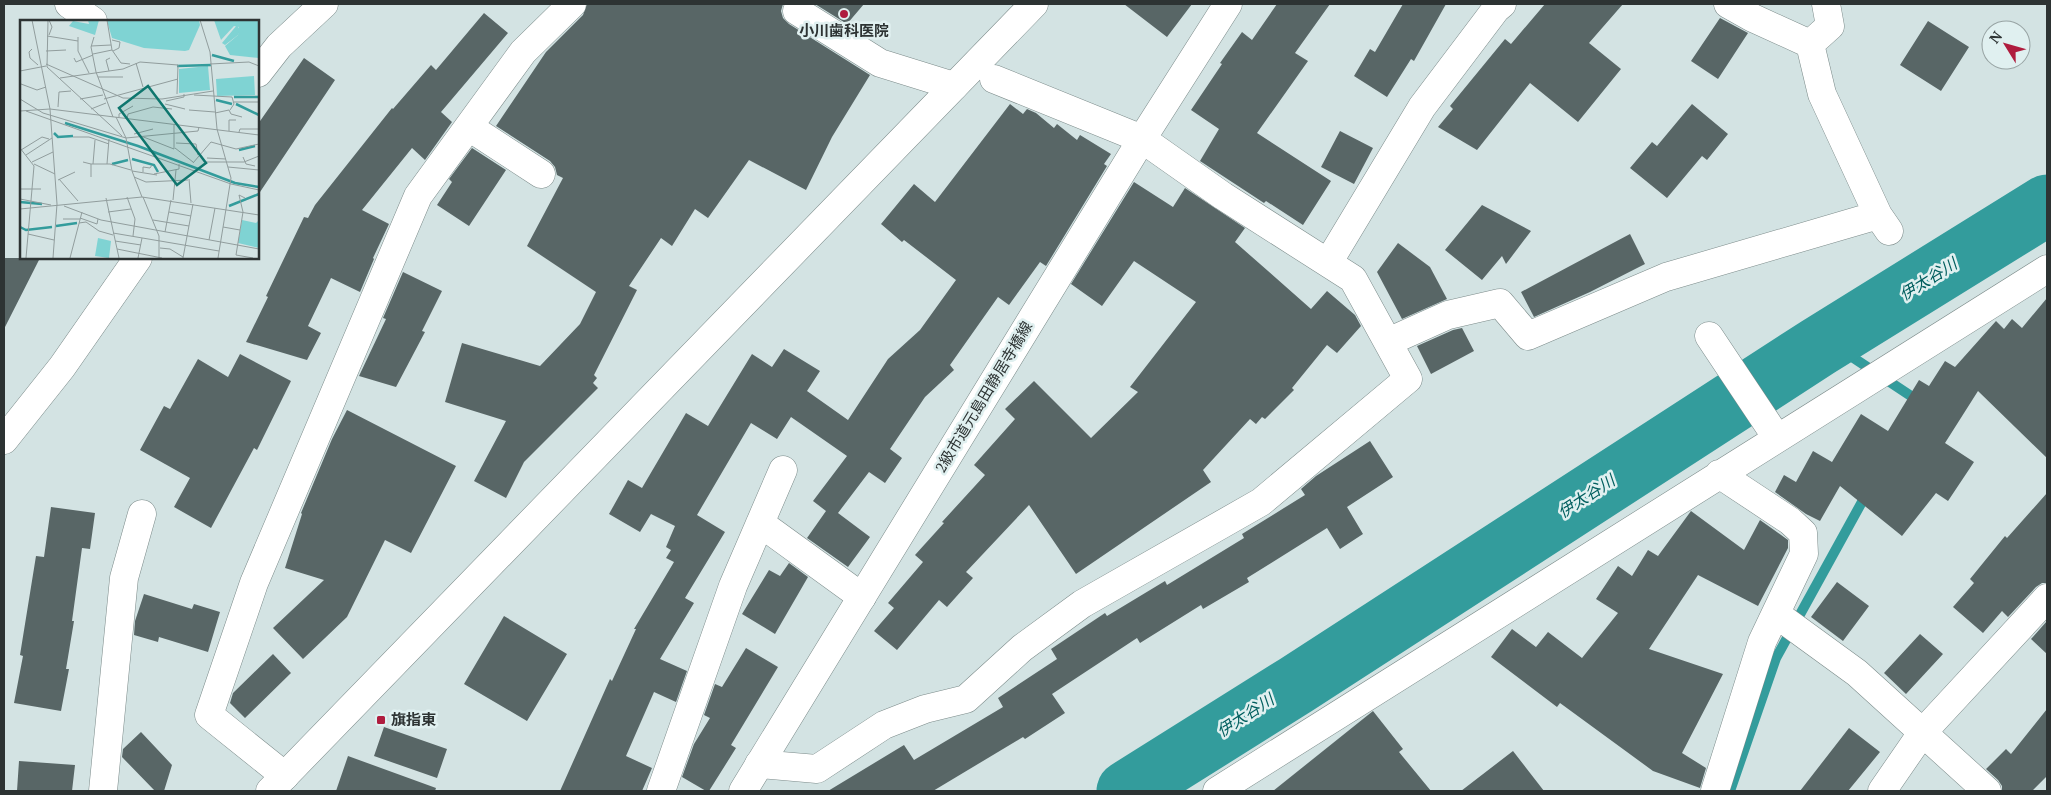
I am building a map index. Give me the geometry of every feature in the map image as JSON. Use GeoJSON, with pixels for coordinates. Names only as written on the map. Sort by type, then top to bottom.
{"type":"FeatureCollection","features":[{"type":"Feature","properties":{"kind":"street"},"geometry":{"type":"LineString","coordinates":[[69,4],[92,20]]}},
{"type":"Feature","properties":{"kind":"street"},"geometry":{"type":"LineString","coordinates":[[259,72],[279,46],[324,4]]}},
{"type":"Feature","properties":{"kind":"street"},"geometry":{"type":"LineString","coordinates":[[572,4],[523,52],[418,196],[254,583],[208,714],[277,784],[1034,4]]}},
{"type":"Feature","properties":{"kind":"street","name":"2級市道元島田静居寺橋線"},"geometry":{"type":"LineString","coordinates":[[742,790],[1142,139],[1228,4]]}},
{"type":"Feature","properties":{"kind":"street"},"geometry":{"type":"LineString","coordinates":[[1328,263],[1422,107],[1496,9],[1502,4]]}},
{"type":"Feature","properties":{"kind":"street"},"geometry":{"type":"LineString","coordinates":[[1728,4],[1753,18],[1810,44]]}},
{"type":"Feature","properties":{"kind":"street"},"geometry":{"type":"LineString","coordinates":[[1810,44],[1830,26],[1826,4]]}},
{"type":"Feature","properties":{"kind":"street"},"geometry":{"type":"LineString","coordinates":[[797,11],[880,63],[954,86]]}},
{"type":"Feature","properties":{"kind":"street"},"geometry":{"type":"LineString","coordinates":[[1388,342],[1448,315],[1500,303],[1528,336],[1666,277],[1883,223],[1822,94],[1810,44]]}},
{"type":"Feature","properties":{"kind":"street"},"geometry":{"type":"LineString","coordinates":[[759,764],[817,769],[884,725],[925,709],[966,699],[1022,648],[1082,604],[1261,502],[1408,379],[1353,279],[1223,196],[1142,139],[994,78]]}},
{"type":"Feature","properties":{"kind":"street"},"geometry":{"type":"LineString","coordinates":[[469,127],[541,174]]}},
{"type":"Feature","properties":{"kind":"street"},"geometry":{"type":"LineString","coordinates":[[4,440],[62,367],[137,259]]}},
{"type":"Feature","properties":{"kind":"street"},"geometry":{"type":"LineString","coordinates":[[1217,791],[2047,269]]}},
{"type":"Feature","properties":{"kind":"street"},"geometry":{"type":"LineString","coordinates":[[1709,336],[1777,438]]}},
{"type":"Feature","properties":{"kind":"street"},"geometry":{"type":"LineString","coordinates":[[661,791],[733,586],[783,470]]}},
{"type":"Feature","properties":{"kind":"street"},"geometry":{"type":"LineString","coordinates":[[1715,791],[1762,642],[1804,554],[1803,533],[1790,521],[1719,474]]}},
{"type":"Feature","properties":{"kind":"street"},"geometry":{"type":"LineString","coordinates":[[104,791],[124,578],[142,514]]}},
{"type":"Feature","properties":{"kind":"street"},"geometry":{"type":"LineString","coordinates":[[760,523],[862,597]]}},
{"type":"Feature","properties":{"kind":"street"},"geometry":{"type":"LineString","coordinates":[[1882,791],[1922,733],[2047,598]]}},
{"type":"Feature","properties":{"kind":"street"},"geometry":{"type":"LineString","coordinates":[[1776,614],[1857,673],[1987,791]]}},
{"type":"Feature","properties":{"kind":"building"},"geometry":{"type":"Polygon","coordinates":[[[587,4],[783,4],[781,11],[783,18],[789,24],[870,75],[832,137],[806,190],[749,160],[708,218],[695,209],[672,246],[661,238],[629,286],[637,290],[594,375],[597,378],[593,383],[598,388],[524,462],[506,498],[474,481],[506,421],[445,402],[462,343],[540,366],[580,324],[596,292],[527,246],[563,178],[557,175],[555,167],[550,161],[496,126],[546,52],[583,15],[587,4]]]}},
{"type":"Feature","properties":{"kind":"building","name":"小川歯科医院"},"geometry":{"type":"Polygon","coordinates":[[[815,4],[864,4],[847,24],[815,4]]]}},
{"type":"Feature","properties":{"kind":"building"},"geometry":{"type":"Polygon","coordinates":[[[1124,4],[1192,4],[1167,37],[1124,4]]]}},
{"type":"Feature","properties":{"kind":"building"},"geometry":{"type":"Polygon","coordinates":[[[1277,4],[1330,4],[1295,53],[1308,61],[1257,133],[1331,181],[1303,225],[1266,201],[1264,203],[1200,161],[1219,129],[1191,110],[1242,32],[1252,40],[1277,4]]]}},
{"type":"Feature","properties":{"kind":"building"},"geometry":{"type":"Polygon","coordinates":[[[1403,4],[1446,4],[1414,61],[1411,59],[1387,97],[1354,76],[1370,49],[1375,52],[1403,4]]]}},
{"type":"Feature","properties":{"kind":"building"},"geometry":{"type":"Polygon","coordinates":[[[1545,4],[1623,4],[1589,43],[1621,69],[1578,122],[1530,83],[1477,150],[1438,127],[1453,109],[1450,106],[1505,39],[1511,44],[1545,4]]]}},
{"type":"Feature","properties":{"kind":"building"},"geometry":{"type":"Polygon","coordinates":[[[484,13],[508,33],[441,112],[452,122],[425,160],[412,148],[362,210],[389,224],[360,292],[331,278],[308,326],[321,333],[307,360],[246,342],[304,217],[308,218],[315,205],[392,108],[431,65],[436,70],[484,13]]]}},
{"type":"Feature","properties":{"kind":"building"},"geometry":{"type":"Polygon","coordinates":[[[1720,18],[1748,33],[1718,79],[1691,61],[1720,18]]]}},
{"type":"Feature","properties":{"kind":"building"},"geometry":{"type":"Polygon","coordinates":[[[1928,21],[1969,47],[1941,91],[1900,65],[1928,21]]]}},
{"type":"Feature","properties":{"kind":"building"},"geometry":{"type":"Polygon","coordinates":[[[304,58],[335,80],[259,194],[259,123],[304,58]]]}},
{"type":"Feature","properties":{"kind":"building"},"geometry":{"type":"Polygon","coordinates":[[[1010,104],[1023,114],[1027,109],[1036,113],[1054,128],[1057,124],[1077,140],[1080,135],[1111,154],[1104,164],[1107,166],[1046,266],[1040,262],[1009,305],[998,297],[950,365],[954,370],[925,397],[890,449],[902,458],[885,483],[869,472],[838,513],[870,537],[848,567],[807,538],[826,511],[813,501],[847,456],[791,417],[777,439],[751,423],[697,515],[725,532],[685,598],[694,603],[660,659],[687,671],[676,702],[654,692],[626,756],[652,768],[642,791],[560,791],[610,679],[612,681],[636,629],[634,629],[674,562],[666,558],[671,550],[666,547],[675,526],[651,514],[640,532],[609,514],[628,480],[642,488],[686,413],[708,426],[752,354],[772,367],[784,349],[820,371],[807,391],[848,420],[888,359],[920,330],[956,280],[904,240],[902,242],[881,224],[914,184],[935,202],[1010,104]]]}},
{"type":"Feature","properties":{"kind":"building"},"geometry":{"type":"Polygon","coordinates":[[[1692,104],[1728,134],[1707,160],[1702,156],[1667,198],[1630,168],[1652,142],[1657,146],[1692,104]]]}},
{"type":"Feature","properties":{"kind":"building"},"geometry":{"type":"Polygon","coordinates":[[[1340,131],[1373,148],[1354,184],[1321,167],[1340,131]]]}},
{"type":"Feature","properties":{"kind":"building"},"geometry":{"type":"Polygon","coordinates":[[[472,148],[506,170],[469,226],[437,205],[452,182],[449,179],[472,148]]]}},
{"type":"Feature","properties":{"kind":"building"},"geometry":{"type":"Polygon","coordinates":[[[1134,182],[1173,207],[1185,188],[1245,228],[1235,242],[1311,309],[1327,291],[1355,315],[1361,326],[1337,353],[1327,345],[1292,388],[1294,390],[1265,419],[1262,417],[1256,424],[1250,419],[1203,470],[1211,482],[1076,574],[1029,505],[966,572],[973,578],[947,607],[939,600],[897,650],[874,631],[894,608],[888,603],[923,562],[915,555],[985,475],[974,465],[1015,419],[1005,409],[1034,381],[1091,438],[1138,392],[1130,387],[1196,302],[1134,261],[1102,306],[1071,284],[1134,182]]]}},
{"type":"Feature","properties":{"kind":"building"},"geometry":{"type":"Polygon","coordinates":[[[1482,205],[1531,231],[1506,264],[1502,256],[1482,280],[1445,250],[1482,205]]]}},
{"type":"Feature","properties":{"kind":"building"},"geometry":{"type":"Polygon","coordinates":[[[1630,234],[1645,264],[1590,292],[1534,317],[1521,292],[1630,234]]]}},
{"type":"Feature","properties":{"kind":"building"},"geometry":{"type":"Polygon","coordinates":[[[1398,243],[1430,267],[1447,299],[1402,319],[1377,272],[1398,243]]]}},
{"type":"Feature","properties":{"kind":"building"},"geometry":{"type":"Polygon","coordinates":[[[4,258],[39,259],[4,329],[4,258]]]}},
{"type":"Feature","properties":{"kind":"building"},"geometry":{"type":"Polygon","coordinates":[[[403,272],[442,291],[422,331],[425,332],[396,387],[359,376],[386,319],[383,318],[403,272]]]}},
{"type":"Feature","properties":{"kind":"building"},"geometry":{"type":"Polygon","coordinates":[[[2047,298],[2047,458],[1978,391],[1945,443],[1974,462],[1948,501],[1936,493],[1902,536],[1840,486],[1820,521],[1806,514],[1775,492],[1784,475],[1796,482],[1813,451],[1832,462],[1861,414],[1888,431],[1919,380],[1929,386],[1945,361],[1955,367],[1996,321],[2004,329],[2012,319],[2022,328],[2047,298]]]}},
{"type":"Feature","properties":{"kind":"building"},"geometry":{"type":"Polygon","coordinates":[[[1462,328],[1474,351],[1431,374],[1417,346],[1462,328]]]}},
{"type":"Feature","properties":{"kind":"building"},"geometry":{"type":"Polygon","coordinates":[[[240,354],[291,381],[257,450],[254,448],[211,528],[174,507],[190,478],[140,450],[164,406],[170,409],[198,359],[228,377],[240,354]]]}},
{"type":"Feature","properties":{"kind":"building"},"geometry":{"type":"Polygon","coordinates":[[[347,410],[456,466],[411,553],[385,540],[347,617],[303,659],[273,628],[324,580],[285,568],[301,513],[332,439],[347,410]]]}},
{"type":"Feature","properties":{"kind":"building"},"geometry":{"type":"Polygon","coordinates":[[[1370,441],[1393,477],[1347,507],[1363,534],[1340,549],[1327,528],[1247,578],[1249,582],[1203,609],[1201,605],[1140,643],[1137,638],[1052,694],[1065,713],[1025,739],[1023,737],[933,791],[828,791],[904,745],[914,760],[1003,707],[998,698],[1057,659],[1051,649],[1105,613],[1107,616],[1165,581],[1167,585],[1244,538],[1242,534],[1305,495],[1301,489],[1316,476],[1370,441]]]}},
{"type":"Feature","properties":{"kind":"building"},"geometry":{"type":"Polygon","coordinates":[[[2047,493],[2047,583],[2042,583],[2036,587],[2008,617],[2002,611],[1983,633],[1953,607],[1974,583],[1970,579],[2005,536],[2007,538],[2047,493]]]}},
{"type":"Feature","properties":{"kind":"building"},"geometry":{"type":"Polygon","coordinates":[[[51,507],[95,513],[90,549],[82,548],[72,621],[74,621],[66,669],[69,669],[61,711],[14,703],[23,656],[20,655],[36,556],[44,557],[51,507]]]}},
{"type":"Feature","properties":{"kind":"building"},"geometry":{"type":"Polygon","coordinates":[[[1691,511],[1744,550],[1760,520],[1788,540],[1788,548],[1758,606],[1698,575],[1649,649],[1723,674],[1682,753],[1706,768],[1700,788],[1653,771],[1560,703],[1557,707],[1491,657],[1512,629],[1536,647],[1548,632],[1582,658],[1618,613],[1596,599],[1618,566],[1632,576],[1648,550],[1658,556],[1691,511]]]}},
{"type":"Feature","properties":{"kind":"building"},"geometry":{"type":"Polygon","coordinates":[[[789,563],[808,577],[775,634],[742,614],[769,570],[780,576],[789,563]]]}},
{"type":"Feature","properties":{"kind":"building"},"geometry":{"type":"Polygon","coordinates":[[[1837,582],[1869,606],[1843,641],[1811,617],[1837,582]]]}},
{"type":"Feature","properties":{"kind":"building"},"geometry":{"type":"Polygon","coordinates":[[[144,594],[192,609],[194,604],[220,612],[208,652],[159,637],[158,642],[134,635],[135,621],[144,594]]]}},
{"type":"Feature","properties":{"kind":"building"},"geometry":{"type":"Polygon","coordinates":[[[504,616],[567,654],[527,721],[464,684],[504,616]]]}},
{"type":"Feature","properties":{"kind":"building"},"geometry":{"type":"Polygon","coordinates":[[[2047,621],[2047,654],[2031,639],[2047,621]]]}},
{"type":"Feature","properties":{"kind":"building"},"geometry":{"type":"Polygon","coordinates":[[[1920,634],[1943,654],[1906,694],[1884,673],[1920,634]]]}},
{"type":"Feature","properties":{"kind":"building"},"geometry":{"type":"Polygon","coordinates":[[[746,648],[778,667],[731,745],[736,748],[709,791],[706,791],[682,777],[694,744],[710,718],[704,715],[715,684],[722,687],[746,648]]]}},
{"type":"Feature","properties":{"kind":"building"},"geometry":{"type":"Polygon","coordinates":[[[273,654],[291,673],[245,718],[230,703],[233,693],[273,654]]]}},
{"type":"Feature","properties":{"kind":"building"},"geometry":{"type":"Polygon","coordinates":[[[2047,709],[2047,776],[2032,791],[2002,791],[2002,786],[1998,780],[1986,769],[2006,749],[2011,754],[2047,709]]]}},
{"type":"Feature","properties":{"kind":"building"},"geometry":{"type":"Polygon","coordinates":[[[1373,711],[1403,749],[1399,752],[1431,791],[1273,791],[1373,711]]]}},
{"type":"Feature","properties":{"kind":"building"},"geometry":{"type":"Polygon","coordinates":[[[384,727],[447,749],[437,778],[374,756],[384,727]]]}},
{"type":"Feature","properties":{"kind":"building"},"geometry":{"type":"Polygon","coordinates":[[[1849,728],[1880,752],[1848,791],[1800,791],[1849,728]]]}},
{"type":"Feature","properties":{"kind":"building"},"geometry":{"type":"Polygon","coordinates":[[[141,732],[172,765],[164,791],[155,791],[122,757],[123,749],[141,732]]]}},
{"type":"Feature","properties":{"kind":"building"},"geometry":{"type":"Polygon","coordinates":[[[1513,751],[1544,791],[1461,791],[1513,751]]]}},
{"type":"Feature","properties":{"kind":"building"},"geometry":{"type":"Polygon","coordinates":[[[348,756],[436,788],[435,791],[336,791],[348,756]]]}},
{"type":"Feature","properties":{"kind":"building"},"geometry":{"type":"Polygon","coordinates":[[[19,761],[75,765],[72,791],[17,791],[19,761]]]}},
{"type":"Feature","properties":{"kind":"waterway","name":"伊太谷川"},"geometry":{"type":"LineString","coordinates":[[1127,791],[1296,685],[1818,347],[2047,205]]}},
{"type":"Feature","properties":{"kind":"waterway"},"geometry":{"type":"LineString","coordinates":[[1828,341],[1917,400],[1915,403]]}},
{"type":"Feature","properties":{"kind":"waterway"},"geometry":{"type":"LineString","coordinates":[[1730,791],[1776,658],[1868,491]]}},
{"type":"Feature","properties":{"kind":"place","name":"小川歯科医院"},"geometry":{"type":"Point","coordinates":[844,14]}},
{"type":"Feature","properties":{"kind":"place","name":"旗指東"},"geometry":{"type":"Point","coordinates":[381,720]}}]}
